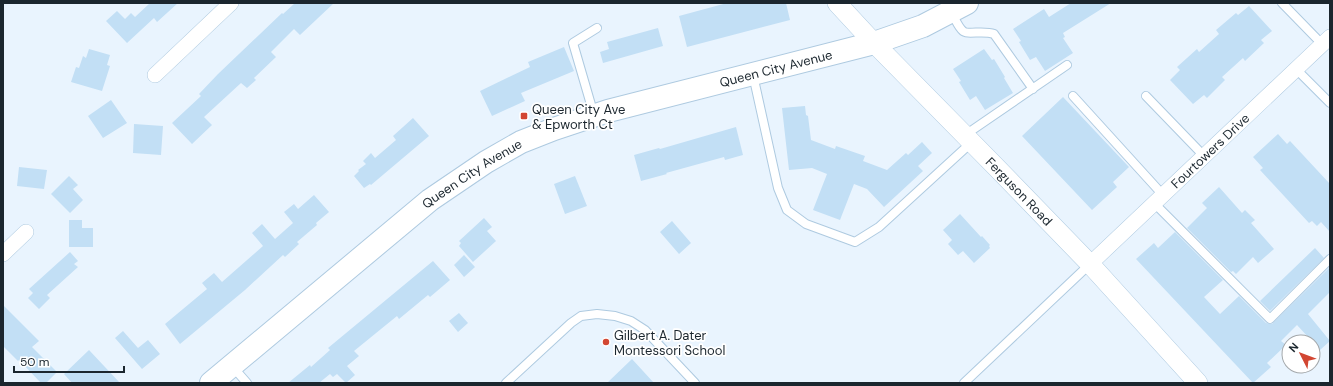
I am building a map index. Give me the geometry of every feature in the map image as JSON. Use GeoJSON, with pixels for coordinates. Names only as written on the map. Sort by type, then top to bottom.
{"type":"FeatureCollection","features":[{"type":"Feature","properties":{"kind":"main road","name":"Queen City Avenue"},"geometry":{"type":"LineString","coordinates":[[211,383],[424,205],[446,188],[486,162],[521,142],[608,111],[874,43],[923,26],[959,7]]}},
{"type":"Feature","properties":{"kind":"street"},"geometry":{"type":"LineString","coordinates":[[155,75],[231,3]]}},
{"type":"Feature","properties":{"kind":"street","name":"Ferguson Road"},"geometry":{"type":"LineString","coordinates":[[837,3],[874,43],[1090,264],[1198,383]]}},
{"type":"Feature","properties":{"kind":"street","name":"Fourtowers Drive"},"geometry":{"type":"LineString","coordinates":[[1090,264],[1326,41]]}},
{"type":"Feature","properties":{"kind":"street"},"geometry":{"type":"LineString","coordinates":[[3,254],[26,232]]}},
{"type":"Feature","properties":{"kind":"lane"},"geometry":{"type":"LineString","coordinates":[[1282,3],[1326,41]]}},
{"type":"Feature","properties":{"kind":"lane"},"geometry":{"type":"LineString","coordinates":[[959,7],[962,30],[965,33],[989,32],[994,34],[1033,88]]}},
{"type":"Feature","properties":{"kind":"lane"},"geometry":{"type":"LineString","coordinates":[[595,115],[573,43],[598,28]]}},
{"type":"Feature","properties":{"kind":"lane"},"geometry":{"type":"LineString","coordinates":[[753,75],[778,188],[787,210],[806,224],[855,242],[879,227],[968,139],[1033,88],[1067,65]]}},
{"type":"Feature","properties":{"kind":"lane"},"geometry":{"type":"LineString","coordinates":[[1296,69],[1330,104]]}},
{"type":"Feature","properties":{"kind":"lane"},"geometry":{"type":"LineString","coordinates":[[1073,96],[1159,199],[1270,319],[1330,259]]}},
{"type":"Feature","properties":{"kind":"lane"},"geometry":{"type":"LineString","coordinates":[[1146,96],[1204,156]]}},
{"type":"Feature","properties":{"kind":"lane"},"geometry":{"type":"LineString","coordinates":[[964,383],[1090,264]]}},
{"type":"Feature","properties":{"kind":"lane"},"geometry":{"type":"LineString","coordinates":[[506,383],[570,323],[581,316],[597,314],[614,316],[645,330],[695,383]]}},
{"type":"Feature","properties":{"kind":"lane"},"geometry":{"type":"LineString","coordinates":[[232,365],[247,383]]}},
{"type":"Feature","properties":{"kind":"building"},"geometry":{"type":"Polygon","coordinates":[[[150,3],[178,3],[157,22],[154,18],[127,43],[106,21],[117,11],[125,19],[131,13],[135,17],[150,3]]]}},
{"type":"Feature","properties":{"kind":"building"},"geometry":{"type":"Polygon","coordinates":[[[295,3],[334,3],[300,35],[294,29],[271,52],[276,57],[254,78],[256,80],[247,88],[241,83],[204,117],[212,125],[192,144],[172,123],[201,96],[199,94],[218,74],[282,13],[283,14],[295,3]]]}},
{"type":"Feature","properties":{"kind":"building"},"geometry":{"type":"Polygon","coordinates":[[[727,3],[786,3],[790,20],[687,47],[679,16],[727,3]]]}},
{"type":"Feature","properties":{"kind":"building"},"geometry":{"type":"Polygon","coordinates":[[[1071,3],[1111,3],[1063,33],[1065,37],[1063,38],[1073,53],[1045,71],[1036,57],[1030,60],[1019,42],[1021,41],[1013,29],[1044,9],[1049,17],[1071,3]]]}},
{"type":"Feature","properties":{"kind":"building"},"geometry":{"type":"Polygon","coordinates":[[[1249,6],[1272,31],[1261,40],[1264,43],[1245,61],[1243,58],[1222,77],[1225,80],[1207,98],[1204,95],[1193,104],[1170,80],[1180,70],[1177,67],[1197,49],[1199,52],[1219,34],[1216,30],[1236,13],[1238,15],[1249,6]]]}},
{"type":"Feature","properties":{"kind":"building"},"geometry":{"type":"Polygon","coordinates":[[[658,28],[663,46],[603,63],[600,52],[609,49],[607,42],[658,28]]]}},
{"type":"Feature","properties":{"kind":"building"},"geometry":{"type":"Polygon","coordinates":[[[564,47],[574,71],[521,93],[525,101],[492,116],[480,91],[530,67],[528,62],[564,47]]]}},
{"type":"Feature","properties":{"kind":"building"},"geometry":{"type":"Polygon","coordinates":[[[89,49],[110,55],[107,65],[110,66],[102,91],[71,82],[76,67],[79,68],[83,56],[86,58],[89,49]]]}},
{"type":"Feature","properties":{"kind":"building"},"geometry":{"type":"Polygon","coordinates":[[[984,49],[992,60],[994,59],[1013,93],[985,110],[976,96],[970,100],[959,82],[961,81],[953,69],[984,49]]]}},
{"type":"Feature","properties":{"kind":"building"},"geometry":{"type":"Polygon","coordinates":[[[1063,97],[1129,167],[1113,182],[1117,187],[1092,210],[1022,136],[1063,97]]]}},
{"type":"Feature","properties":{"kind":"building"},"geometry":{"type":"Polygon","coordinates":[[[111,100],[127,123],[103,138],[88,116],[111,100]]]}},
{"type":"Feature","properties":{"kind":"building"},"geometry":{"type":"Polygon","coordinates":[[[805,106],[806,115],[808,116],[811,140],[835,149],[836,146],[865,156],[863,161],[887,170],[906,153],[908,155],[922,142],[932,153],[918,166],[923,171],[884,207],[867,189],[854,184],[840,220],[813,210],[827,174],[812,168],[789,170],[782,108],[805,106]]]}},
{"type":"Feature","properties":{"kind":"building"},"geometry":{"type":"Polygon","coordinates":[[[413,118],[429,136],[371,185],[370,184],[364,188],[354,176],[359,171],[358,170],[366,164],[363,161],[371,153],[375,158],[396,140],[393,136],[413,118]]]}},
{"type":"Feature","properties":{"kind":"building"},"geometry":{"type":"Polygon","coordinates":[[[134,124],[163,126],[161,155],[133,153],[134,124]]]}},
{"type":"Feature","properties":{"kind":"building"},"geometry":{"type":"Polygon","coordinates":[[[736,127],[743,155],[725,160],[724,157],[641,181],[634,155],[736,127]]]}},
{"type":"Feature","properties":{"kind":"building"},"geometry":{"type":"Polygon","coordinates":[[[1278,134],[1287,144],[1290,141],[1330,184],[1330,232],[1321,222],[1317,226],[1312,221],[1309,223],[1260,170],[1263,168],[1253,157],[1278,134]]]}},
{"type":"Feature","properties":{"kind":"building"},"geometry":{"type":"Polygon","coordinates":[[[19,167],[47,170],[44,189],[17,186],[19,167]]]}},
{"type":"Feature","properties":{"kind":"building"},"geometry":{"type":"Polygon","coordinates":[[[69,176],[78,185],[73,189],[83,200],[70,213],[51,194],[69,176]]]}},
{"type":"Feature","properties":{"kind":"building"},"geometry":{"type":"Polygon","coordinates":[[[575,176],[587,206],[565,214],[554,184],[575,176]]]}},
{"type":"Feature","properties":{"kind":"building"},"geometry":{"type":"Polygon","coordinates":[[[1219,187],[1242,213],[1245,210],[1255,220],[1251,223],[1274,249],[1258,263],[1253,257],[1236,274],[1233,271],[1231,272],[1187,228],[1207,208],[1202,203],[1219,187]]]}},
{"type":"Feature","properties":{"kind":"building"},"geometry":{"type":"Polygon","coordinates":[[[314,195],[329,212],[316,223],[317,225],[297,242],[299,244],[285,257],[283,255],[245,290],[180,344],[165,324],[207,289],[202,283],[214,273],[222,282],[263,246],[252,233],[262,224],[275,239],[293,223],[284,212],[294,204],[298,209],[314,195]]]}},
{"type":"Feature","properties":{"kind":"building"},"geometry":{"type":"Polygon","coordinates":[[[960,214],[990,245],[990,248],[974,263],[963,251],[958,255],[948,244],[952,240],[943,230],[960,214]]]}},
{"type":"Feature","properties":{"kind":"building"},"geometry":{"type":"Polygon","coordinates":[[[484,218],[492,227],[487,231],[496,241],[473,262],[459,246],[461,243],[459,241],[484,218]]]}},
{"type":"Feature","properties":{"kind":"building"},"geometry":{"type":"Polygon","coordinates":[[[69,220],[82,220],[82,228],[93,228],[93,247],[69,247],[69,220]]]}},
{"type":"Feature","properties":{"kind":"building"},"geometry":{"type":"Polygon","coordinates":[[[672,221],[691,243],[679,254],[660,232],[672,221]]]}},
{"type":"Feature","properties":{"kind":"building"},"geometry":{"type":"Polygon","coordinates":[[[1175,232],[1223,280],[1204,297],[1220,314],[1239,296],[1266,323],[1272,324],[1330,267],[1330,292],[1308,314],[1330,341],[1321,349],[1321,334],[1305,334],[1297,325],[1288,334],[1281,334],[1281,350],[1267,363],[1271,367],[1253,383],[1136,259],[1154,243],[1158,248],[1175,232]]]}},
{"type":"Feature","properties":{"kind":"building"},"geometry":{"type":"Polygon","coordinates":[[[1315,248],[1324,258],[1270,311],[1260,301],[1315,248]]]}},
{"type":"Feature","properties":{"kind":"building"},"geometry":{"type":"Polygon","coordinates":[[[70,252],[78,261],[74,264],[78,267],[47,295],[50,298],[39,309],[28,298],[33,293],[29,289],[70,252]]]}},
{"type":"Feature","properties":{"kind":"building"},"geometry":{"type":"Polygon","coordinates":[[[464,255],[475,267],[464,277],[454,265],[464,255]]]}},
{"type":"Feature","properties":{"kind":"building"},"geometry":{"type":"Polygon","coordinates":[[[433,261],[450,280],[430,297],[428,295],[399,319],[397,316],[354,351],[359,356],[347,366],[355,375],[346,383],[337,374],[333,377],[330,374],[319,383],[288,383],[310,365],[311,367],[330,350],[328,348],[433,261]]]}},
{"type":"Feature","properties":{"kind":"building"},"geometry":{"type":"Polygon","coordinates":[[[3,305],[39,341],[32,347],[57,372],[46,383],[41,383],[3,346],[3,305]]]}},
{"type":"Feature","properties":{"kind":"building"},"geometry":{"type":"Polygon","coordinates":[[[459,313],[468,323],[458,332],[449,321],[459,313]]]}},
{"type":"Feature","properties":{"kind":"building"},"geometry":{"type":"Polygon","coordinates":[[[123,331],[138,348],[148,340],[160,354],[142,369],[115,338],[123,331]]]}},
{"type":"Feature","properties":{"kind":"building"},"geometry":{"type":"Polygon","coordinates":[[[89,350],[120,383],[72,383],[64,374],[89,350]]]}},
{"type":"Feature","properties":{"kind":"building"},"geometry":{"type":"Polygon","coordinates":[[[632,359],[654,383],[607,383],[632,359]]]}},
{"type":"Feature","properties":{"kind":"place","name":"Queen City Ave & Epworth Ct"},"geometry":{"type":"Point","coordinates":[524,116]}},
{"type":"Feature","properties":{"kind":"place","name":"Gilbert A. Dater Montessori School"},"geometry":{"type":"Point","coordinates":[606,342]}}]}
